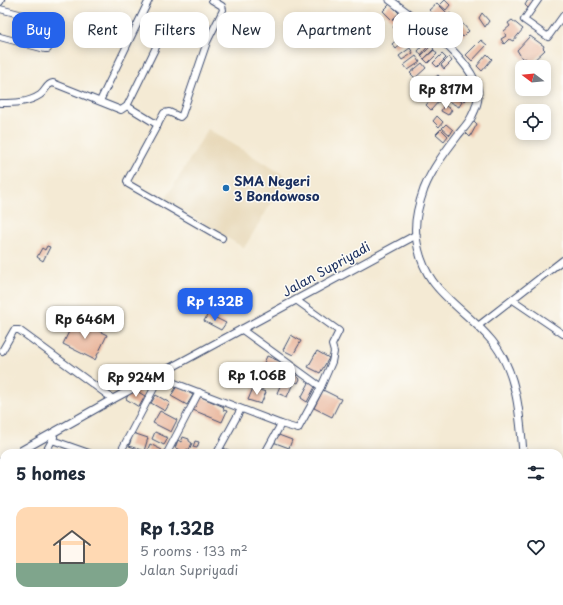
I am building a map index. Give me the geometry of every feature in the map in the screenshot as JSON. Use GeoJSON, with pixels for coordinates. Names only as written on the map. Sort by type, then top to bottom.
{"type":"FeatureCollection","features":[{"type":"Feature","properties":{"kind":"street"},"geometry":{"type":"LineString","coordinates":[[100,101],[150,0]]}},
{"type":"Feature","properties":{"kind":"street"},"geometry":{"type":"LineString","coordinates":[[212,0],[222,6],[223,10],[202,53],[182,115],[178,116],[166,111],[127,182],[222,238]]}},
{"type":"Feature","properties":{"kind":"street"},"geometry":{"type":"LineString","coordinates":[[390,0],[436,34],[450,47],[471,75],[476,86],[478,96],[472,117],[446,151],[428,179],[421,197],[417,217],[416,235],[423,266],[430,279],[493,342],[510,372],[514,387],[522,449]]}},
{"type":"Feature","properties":{"kind":"street"},"geometry":{"type":"LineString","coordinates":[[538,0],[524,20],[548,37],[563,16]]}},
{"type":"Feature","properties":{"kind":"street"},"geometry":{"type":"LineString","coordinates":[[0,9],[46,21],[49,26],[49,46],[45,50],[0,36]]}},
{"type":"Feature","properties":{"kind":"street"},"geometry":{"type":"LineString","coordinates":[[0,103],[18,103],[31,100],[40,96],[47,86],[53,82],[122,110],[127,106],[156,48]]}},
{"type":"Feature","properties":{"kind":"street"},"geometry":{"type":"LineString","coordinates":[[127,106],[158,125]]}},
{"type":"Feature","properties":{"kind":"street","name":"Jalan Supriyadi"},"geometry":{"type":"LineString","coordinates":[[24,449],[113,398],[160,375],[241,329],[416,235]]}},
{"type":"Feature","properties":{"kind":"street"},"geometry":{"type":"LineString","coordinates":[[478,326],[563,260]]}},
{"type":"Feature","properties":{"kind":"street"},"geometry":{"type":"LineString","coordinates":[[122,449],[160,375],[241,409],[298,429],[321,387],[332,362],[334,352],[332,347],[339,330],[296,300]]}},
{"type":"Feature","properties":{"kind":"street"},"geometry":{"type":"LineString","coordinates":[[513,300],[563,334]]}},
{"type":"Feature","properties":{"kind":"street"},"geometry":{"type":"LineString","coordinates":[[2,351],[13,332],[16,329],[19,330],[113,398]]}},
{"type":"Feature","properties":{"kind":"street"},"geometry":{"type":"LineString","coordinates":[[241,329],[321,387]]}},
{"type":"Feature","properties":{"kind":"street"},"geometry":{"type":"LineString","coordinates":[[169,449],[199,392]]}},
{"type":"Feature","properties":{"kind":"street"},"geometry":{"type":"LineString","coordinates":[[219,449],[241,409]]}},
{"type":"Feature","properties":{"kind":"street"},"geometry":{"type":"LineString","coordinates":[[267,449],[281,424]]}},
{"type":"Feature","properties":{"kind":"street"},"geometry":{"type":"LineString","coordinates":[[48,449],[57,430]]}},
{"type":"Feature","properties":{"kind":"street"},"geometry":{"type":"LineString","coordinates":[[52,440],[78,449]]}},
{"type":"Feature","properties":{"kind":"shaded area","name":"SMA Negeri 3 Bondowoso"},"geometry":{"type":"Polygon","coordinates":[[[208,129],[287,177],[244,248],[165,200],[208,129]]]}},
{"type":"Feature","properties":{"kind":"building"},"geometry":{"type":"Polygon","coordinates":[[[445,0],[450,5],[446,10],[440,5],[445,0]]]}},
{"type":"Feature","properties":{"kind":"building"},"geometry":{"type":"Polygon","coordinates":[[[528,0],[537,0],[531,11],[525,5],[528,0]]]}},
{"type":"Feature","properties":{"kind":"building"},"geometry":{"type":"Polygon","coordinates":[[[437,3],[446,12],[431,12],[429,10],[437,3]]]}},
{"type":"Feature","properties":{"kind":"building"},"geometry":{"type":"Polygon","coordinates":[[[390,4],[398,12],[393,12],[392,20],[383,11],[390,4]]]}},
{"type":"Feature","properties":{"kind":"building"},"geometry":{"type":"Polygon","coordinates":[[[482,13],[489,21],[485,27],[479,18],[482,13]]]}},
{"type":"Feature","properties":{"kind":"building"},"geometry":{"type":"Polygon","coordinates":[[[512,20],[523,29],[513,41],[509,39],[504,44],[501,39],[506,36],[504,31],[510,26],[508,23],[512,20]]]}},
{"type":"Feature","properties":{"kind":"building"},"geometry":{"type":"Polygon","coordinates":[[[463,24],[469,31],[463,37],[463,24]]]}},
{"type":"Feature","properties":{"kind":"building"},"geometry":{"type":"Polygon","coordinates":[[[530,36],[544,46],[543,48],[545,50],[534,60],[527,60],[525,58],[523,60],[517,50],[530,36]]]}},
{"type":"Feature","properties":{"kind":"building"},"geometry":{"type":"Polygon","coordinates":[[[481,40],[487,45],[472,61],[466,55],[481,40]]]}},
{"type":"Feature","properties":{"kind":"building"},"geometry":{"type":"Polygon","coordinates":[[[410,48],[413,53],[402,60],[399,56],[410,48]]]}},
{"type":"Feature","properties":{"kind":"building"},"geometry":{"type":"Polygon","coordinates":[[[421,48],[427,48],[421,55],[418,51],[421,48]]]}},
{"type":"Feature","properties":{"kind":"building"},"geometry":{"type":"Polygon","coordinates":[[[429,48],[434,49],[424,59],[421,56],[429,48]]]}},
{"type":"Feature","properties":{"kind":"building"},"geometry":{"type":"Polygon","coordinates":[[[434,50],[437,54],[428,63],[424,59],[434,50]]]}},
{"type":"Feature","properties":{"kind":"building"},"geometry":{"type":"Polygon","coordinates":[[[442,54],[446,58],[437,67],[433,63],[442,54]]]}},
{"type":"Feature","properties":{"kind":"building"},"geometry":{"type":"Polygon","coordinates":[[[487,54],[492,59],[482,71],[477,66],[487,54]]]}},
{"type":"Feature","properties":{"kind":"building"},"geometry":{"type":"Polygon","coordinates":[[[416,56],[420,62],[408,70],[404,65],[416,56]]]}},
{"type":"Feature","properties":{"kind":"building"},"geometry":{"type":"Polygon","coordinates":[[[449,57],[452,61],[444,69],[441,65],[449,57]]]}},
{"type":"Feature","properties":{"kind":"building"},"geometry":{"type":"Polygon","coordinates":[[[422,63],[426,68],[415,78],[410,73],[422,63]]]}},
{"type":"Feature","properties":{"kind":"building"},"geometry":{"type":"Polygon","coordinates":[[[438,75],[441,78],[433,85],[430,82],[438,75]]]}},
{"type":"Feature","properties":{"kind":"building"},"geometry":{"type":"Polygon","coordinates":[[[457,86],[468,96],[464,101],[453,92],[457,86]]]}},
{"type":"Feature","properties":{"kind":"building"},"geometry":{"type":"Polygon","coordinates":[[[435,95],[440,100],[431,110],[426,105],[435,95]]]}},
{"type":"Feature","properties":{"kind":"building"},"geometry":{"type":"Polygon","coordinates":[[[452,95],[462,102],[459,107],[448,101],[452,95]]]}},
{"type":"Feature","properties":{"kind":"building"},"geometry":{"type":"Polygon","coordinates":[[[444,105],[452,110],[448,115],[441,111],[444,105]]]}},
{"type":"Feature","properties":{"kind":"building"},"geometry":{"type":"Polygon","coordinates":[[[437,116],[443,122],[439,127],[433,121],[437,116]]]}},
{"type":"Feature","properties":{"kind":"building"},"geometry":{"type":"Polygon","coordinates":[[[474,121],[477,124],[470,137],[465,132],[474,121]]]}},
{"type":"Feature","properties":{"kind":"building"},"geometry":{"type":"Polygon","coordinates":[[[446,124],[453,130],[450,135],[442,128],[446,124]]]}},
{"type":"Feature","properties":{"kind":"building"},"geometry":{"type":"Polygon","coordinates":[[[441,129],[448,136],[444,141],[436,134],[441,129]]]}},
{"type":"Feature","properties":{"kind":"building"},"geometry":{"type":"Polygon","coordinates":[[[47,246],[50,247],[43,261],[37,257],[42,248],[45,250],[47,246]]]}},
{"type":"Feature","properties":{"kind":"building"},"geometry":{"type":"Polygon","coordinates":[[[208,314],[226,323],[221,330],[204,321],[208,314]]]}},
{"type":"Feature","properties":{"kind":"building"},"geometry":{"type":"Polygon","coordinates":[[[75,319],[107,335],[95,360],[63,344],[75,319]]]}},
{"type":"Feature","properties":{"kind":"building"},"geometry":{"type":"Polygon","coordinates":[[[291,335],[301,341],[293,355],[283,350],[291,335]]]}},
{"type":"Feature","properties":{"kind":"building"},"geometry":{"type":"Polygon","coordinates":[[[317,351],[329,358],[320,373],[308,367],[317,351]]]}},
{"type":"Feature","properties":{"kind":"building"},"geometry":{"type":"Polygon","coordinates":[[[267,356],[284,363],[279,374],[271,371],[263,389],[254,386],[267,356]]]}},
{"type":"Feature","properties":{"kind":"building"},"geometry":{"type":"Polygon","coordinates":[[[288,368],[300,379],[298,383],[294,381],[287,397],[277,393],[288,368]]]}},
{"type":"Feature","properties":{"kind":"building"},"geometry":{"type":"Polygon","coordinates":[[[310,381],[316,385],[307,402],[301,398],[310,381]]]}},
{"type":"Feature","properties":{"kind":"building"},"geometry":{"type":"Polygon","coordinates":[[[177,386],[193,395],[187,405],[171,396],[177,386]]]}},
{"type":"Feature","properties":{"kind":"building"},"geometry":{"type":"Polygon","coordinates":[[[132,388],[145,396],[139,407],[126,399],[132,388]]]}},
{"type":"Feature","properties":{"kind":"building"},"geometry":{"type":"Polygon","coordinates":[[[253,388],[266,392],[261,404],[248,400],[253,388]]]}},
{"type":"Feature","properties":{"kind":"building"},"geometry":{"type":"Polygon","coordinates":[[[323,390],[341,399],[332,417],[314,408],[323,390]]]}},
{"type":"Feature","properties":{"kind":"building"},"geometry":{"type":"Polygon","coordinates":[[[156,395],[170,403],[165,411],[151,403],[156,395]]]}},
{"type":"Feature","properties":{"kind":"building"},"geometry":{"type":"Polygon","coordinates":[[[199,396],[224,407],[223,410],[227,411],[222,422],[193,410],[199,396]]]}},
{"type":"Feature","properties":{"kind":"building"},"geometry":{"type":"Polygon","coordinates":[[[160,411],[177,420],[171,432],[153,423],[160,411]]]}},
{"type":"Feature","properties":{"kind":"building"},"geometry":{"type":"Polygon","coordinates":[[[155,432],[168,438],[164,445],[152,439],[155,432]]]}},
{"type":"Feature","properties":{"kind":"building"},"geometry":{"type":"Polygon","coordinates":[[[133,433],[148,438],[145,449],[138,449],[129,446],[133,433]]]}},
{"type":"Feature","properties":{"kind":"building"},"geometry":{"type":"Polygon","coordinates":[[[276,434],[292,440],[289,448],[273,442],[276,434]]]}},
{"type":"Feature","properties":{"kind":"building"},"geometry":{"type":"Polygon","coordinates":[[[183,437],[189,439],[192,443],[189,449],[175,448],[178,440],[181,442],[183,437]]]}},
{"type":"Feature","properties":{"kind":"building"},"geometry":{"type":"Polygon","coordinates":[[[195,441],[199,442],[197,448],[193,447],[195,441]]]}},
{"type":"Feature","properties":{"kind":"building"},"geometry":{"type":"Polygon","coordinates":[[[150,444],[160,449],[148,449],[150,444]]]}},
{"type":"Feature","properties":{"kind":"place","name":"SMA Negeri 3 Bondowoso"},"geometry":{"type":"Point","coordinates":[226,188]}}]}
